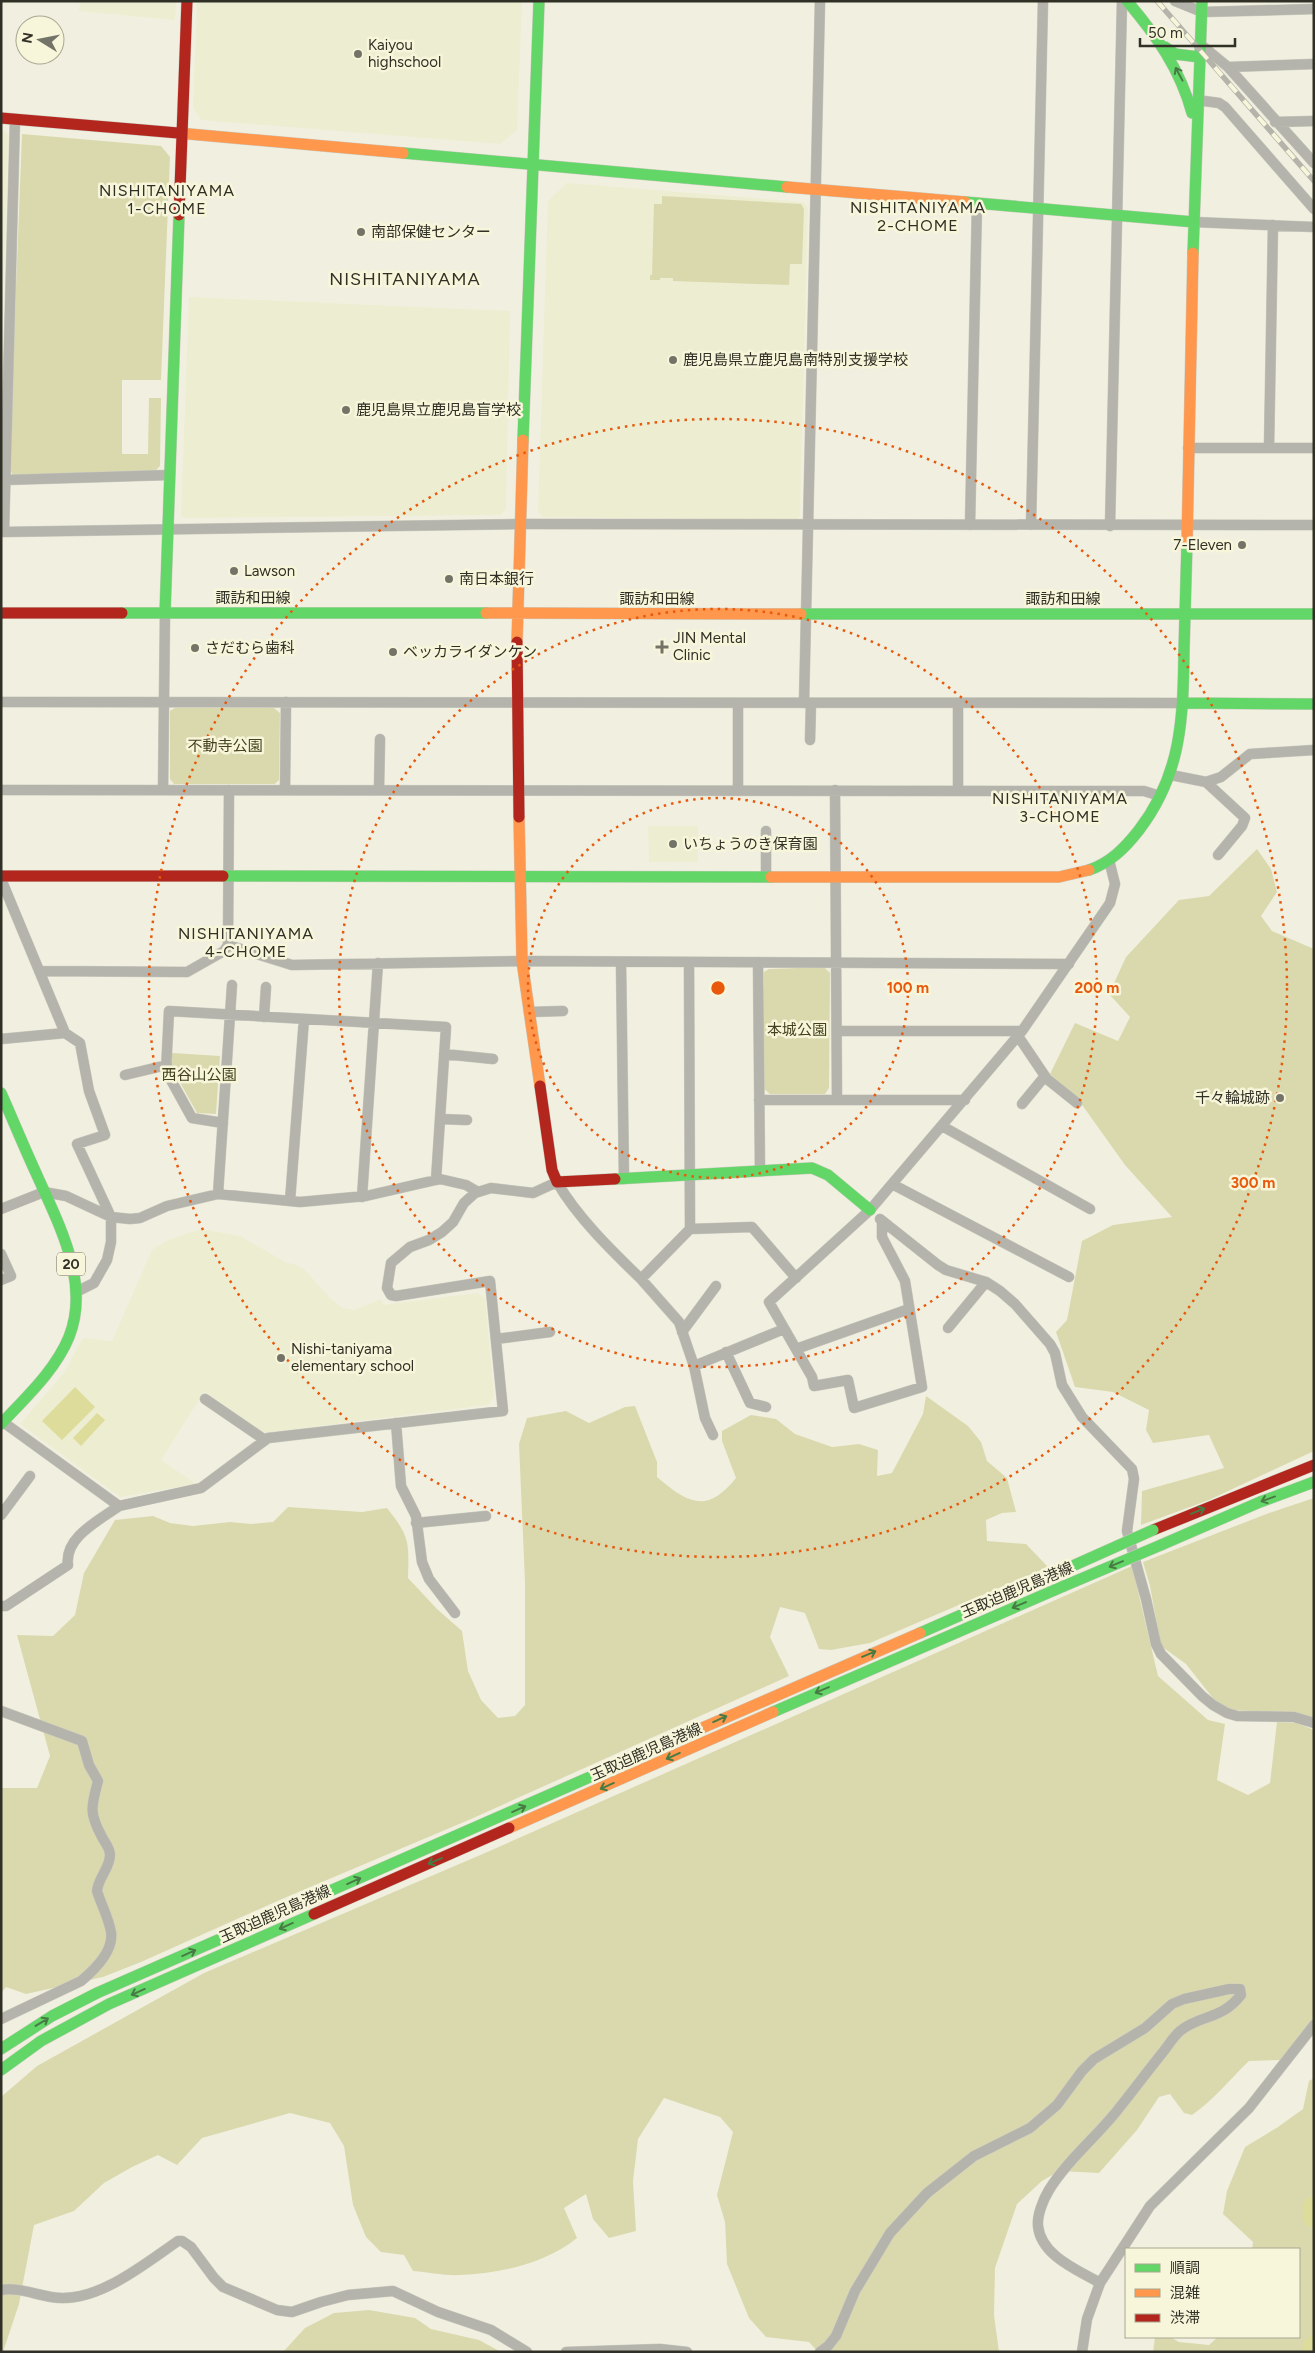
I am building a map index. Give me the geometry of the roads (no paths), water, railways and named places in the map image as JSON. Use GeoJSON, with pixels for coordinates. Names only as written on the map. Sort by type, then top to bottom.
{"type":"FeatureCollection","features":[{"type":"Feature","properties":{"kind":"street"},"geometry":{"type":"LineString","coordinates":[[163,790],[167,529],[187,1]]}},
{"type":"Feature","properties":{"kind":"street"},"geometry":{"type":"LineString","coordinates":[[539,1],[517,614],[522,961],[551,1166],[557,1182],[564,1194],[600,1237],[679,1322],[694,1366],[705,1418],[713,1435]]}},
{"type":"Feature","properties":{"kind":"street"},"geometry":{"type":"LineString","coordinates":[[810,740],[807,703],[805,614],[820,1]]}},
{"type":"Feature","properties":{"kind":"street"},"geometry":{"type":"LineString","coordinates":[[1031,525],[1043,1]]}},
{"type":"Feature","properties":{"kind":"street"},"geometry":{"type":"LineString","coordinates":[[1110,526],[1122,1]]}},
{"type":"Feature","properties":{"kind":"street"},"geometry":{"type":"LineString","coordinates":[[1127,1],[1165,47],[1183,82],[1197,137]]}},
{"type":"Feature","properties":{"kind":"street"},"geometry":{"type":"LineString","coordinates":[[1175,1],[1202,7],[1314,9]]}},
{"type":"Feature","properties":{"kind":"street"},"geometry":{"type":"LineString","coordinates":[[76,1292],[94,1283],[107,1260],[111,1242],[111,1217],[77,1144],[105,1135],[89,1091],[80,1043],[66,1032],[1,877],[1059,876],[1084,872],[1109,860],[1122,849],[1140,828],[1171,775],[1177,751],[1183,703],[1194,222],[1202,7]]}},
{"type":"Feature","properties":{"kind":"street"},"geometry":{"type":"LineString","coordinates":[[1200,44],[1228,66],[1275,122],[1314,163]]}},
{"type":"Feature","properties":{"kind":"street"},"geometry":{"type":"LineString","coordinates":[[1165,47],[1175,54],[1199,58]]}},
{"type":"Feature","properties":{"kind":"street"},"geometry":{"type":"LineString","coordinates":[[1228,66],[1314,64]]}},
{"type":"Feature","properties":{"kind":"street"},"geometry":{"type":"LineString","coordinates":[[1198,100],[1219,102],[1225,107],[1314,209]]}},
{"type":"Feature","properties":{"kind":"street"},"geometry":{"type":"LineString","coordinates":[[1,118],[1194,222],[1314,226]]}},
{"type":"Feature","properties":{"kind":"street"},"geometry":{"type":"LineString","coordinates":[[15,119],[2,532],[520,524],[1314,525]]}},
{"type":"Feature","properties":{"kind":"street"},"geometry":{"type":"LineString","coordinates":[[1275,122],[1314,121]]}},
{"type":"Feature","properties":{"kind":"street"},"geometry":{"type":"LineString","coordinates":[[970,525],[976,203]]}},
{"type":"Feature","properties":{"kind":"street"},"geometry":{"type":"LineString","coordinates":[[1269,448],[1273,225]]}},
{"type":"Feature","properties":{"kind":"street"},"geometry":{"type":"LineString","coordinates":[[1188,448],[1314,448]]}},
{"type":"Feature","properties":{"kind":"street"},"geometry":{"type":"LineString","coordinates":[[4,480],[169,475]]}},
{"type":"Feature","properties":{"kind":"street","name":"諏訪和田線"},"geometry":{"type":"LineString","coordinates":[[1,613],[1314,614]]}},
{"type":"Feature","properties":{"kind":"street"},"geometry":{"type":"LineString","coordinates":[[1,702],[1314,704]]}},
{"type":"Feature","properties":{"kind":"street"},"geometry":{"type":"LineString","coordinates":[[285,789],[286,702]]}},
{"type":"Feature","properties":{"kind":"street"},"geometry":{"type":"LineString","coordinates":[[738,703],[738,790]]}},
{"type":"Feature","properties":{"kind":"street"},"geometry":{"type":"LineString","coordinates":[[958,703],[958,791]]}},
{"type":"Feature","properties":{"kind":"street"},"geometry":{"type":"LineString","coordinates":[[379,790],[380,739]]}},
{"type":"Feature","properties":{"kind":"street"},"geometry":{"type":"LineString","coordinates":[[1171,775],[1206,782],[1221,777],[1250,754],[1314,750]]}},
{"type":"Feature","properties":{"kind":"street"},"geometry":{"type":"LineString","coordinates":[[1206,782],[1245,818],[1242,826],[1218,855]]}},
{"type":"Feature","properties":{"kind":"street"},"geometry":{"type":"LineString","coordinates":[[1,790],[1144,791],[1160,796]]}},
{"type":"Feature","properties":{"kind":"street"},"geometry":{"type":"LineString","coordinates":[[39,971],[187,972],[224,951],[228,945],[229,790]]}},
{"type":"Feature","properties":{"kind":"street"},"geometry":{"type":"LineString","coordinates":[[835,790],[837,1100]]}},
{"type":"Feature","properties":{"kind":"street"},"geometry":{"type":"LineString","coordinates":[[766,831],[766,876]]}},
{"type":"Feature","properties":{"kind":"street"},"geometry":{"type":"LineString","coordinates":[[882,1221],[882,1237],[905,1281],[922,1387],[854,1408],[848,1380],[814,1386],[812,1377],[769,1302],[870,1210],[1020,1034],[1110,903],[1115,884],[1109,860]]}},
{"type":"Feature","properties":{"kind":"street"},"geometry":{"type":"LineString","coordinates":[[228,945],[292,966],[522,961],[1069,964]]}},
{"type":"Feature","properties":{"kind":"street"},"geometry":{"type":"LineString","coordinates":[[622,962],[624,1179]]}},
{"type":"Feature","properties":{"kind":"street"},"geometry":{"type":"LineString","coordinates":[[689,962],[690,1229]]}},
{"type":"Feature","properties":{"kind":"street"},"geometry":{"type":"LineString","coordinates":[[758,962],[760,1170]]}},
{"type":"Feature","properties":{"kind":"street"},"geometry":{"type":"LineString","coordinates":[[362,1197],[378,963]]}},
{"type":"Feature","properties":{"kind":"street"},"geometry":{"type":"LineString","coordinates":[[218,1194],[232,985]]}},
{"type":"Feature","properties":{"kind":"street"},"geometry":{"type":"LineString","coordinates":[[264,1017],[266,987]]}},
{"type":"Feature","properties":{"kind":"street"},"geometry":{"type":"LineString","coordinates":[[223,1123],[192,1118],[166,1071],[169,1011],[446,1027],[436,1180]]}},
{"type":"Feature","properties":{"kind":"street"},"geometry":{"type":"LineString","coordinates":[[529,1012],[562,1011]]}},
{"type":"Feature","properties":{"kind":"street"},"geometry":{"type":"LineString","coordinates":[[290,1201],[304,1019]]}},
{"type":"Feature","properties":{"kind":"street"},"geometry":{"type":"LineString","coordinates":[[837,1031],[1020,1034]]}},
{"type":"Feature","properties":{"kind":"street"},"geometry":{"type":"LineString","coordinates":[[1,1039],[66,1032]]}},
{"type":"Feature","properties":{"kind":"street"},"geometry":{"type":"LineString","coordinates":[[1020,1034],[1045,1076],[1077,1103]]}},
{"type":"Feature","properties":{"kind":"street"},"geometry":{"type":"LineString","coordinates":[[444,1054],[493,1059]]}},
{"type":"Feature","properties":{"kind":"street"},"geometry":{"type":"LineString","coordinates":[[125,1075],[167,1065]]}},
{"type":"Feature","properties":{"kind":"street"},"geometry":{"type":"LineString","coordinates":[[1022,1104],[1045,1076]]}},
{"type":"Feature","properties":{"kind":"street","name":"20"},"geometry":{"type":"LineString","coordinates":[[1,1093],[67,1248],[76,1292],[75,1314],[69,1336],[61,1351],[52,1365],[2,1423]]}},
{"type":"Feature","properties":{"kind":"street"},"geometry":{"type":"LineString","coordinates":[[759,1100],[965,1100]]}},
{"type":"Feature","properties":{"kind":"street"},"geometry":{"type":"LineString","coordinates":[[440,1119],[467,1120]]}},
{"type":"Feature","properties":{"kind":"street"},"geometry":{"type":"LineString","coordinates":[[942,1126],[1090,1209]]}},
{"type":"Feature","properties":{"kind":"street"},"geometry":{"type":"LineString","coordinates":[[1,1606],[6,1606],[68,1565],[67,1557],[70,1546],[81,1534],[119,1506],[201,1488],[268,1438],[503,1411],[490,1282],[396,1296],[391,1295],[387,1288],[392,1262],[410,1247],[429,1240],[442,1232],[453,1222],[464,1203],[478,1192],[491,1188],[533,1193],[557,1182],[816,1168],[946,1270],[986,1282],[1000,1291],[1015,1304],[1050,1344],[1062,1385],[1068,1396],[1099,1436],[1132,1469],[1134,1479],[1127,1531],[1146,1599],[1156,1644],[1161,1654],[1213,1706],[1227,1713],[1238,1716],[1294,1717],[1314,1723]]}},
{"type":"Feature","properties":{"kind":"street"},"geometry":{"type":"LineString","coordinates":[[1,1209],[44,1192],[66,1196],[111,1217],[140,1218],[167,1206],[218,1194],[290,1201],[362,1197],[436,1180],[457,1181],[478,1192]]}},
{"type":"Feature","properties":{"kind":"street"},"geometry":{"type":"LineString","coordinates":[[892,1184],[1069,1277]]}},
{"type":"Feature","properties":{"kind":"street"},"geometry":{"type":"LineString","coordinates":[[641,1279],[690,1229],[752,1227],[796,1278]]}},
{"type":"Feature","properties":{"kind":"street"},"geometry":{"type":"LineString","coordinates":[[1,1254],[10,1276],[1,1280]]}},
{"type":"Feature","properties":{"kind":"street"},"geometry":{"type":"LineString","coordinates":[[948,1328],[986,1282]]}},
{"type":"Feature","properties":{"kind":"street"},"geometry":{"type":"LineString","coordinates":[[682,1332],[716,1286]]}},
{"type":"Feature","properties":{"kind":"street"},"geometry":{"type":"LineString","coordinates":[[796,1349],[909,1309]]}},
{"type":"Feature","properties":{"kind":"street"},"geometry":{"type":"LineString","coordinates":[[694,1366],[784,1328]]}},
{"type":"Feature","properties":{"kind":"street"},"geometry":{"type":"LineString","coordinates":[[496,1339],[550,1332]]}},
{"type":"Feature","properties":{"kind":"street"},"geometry":{"type":"LineString","coordinates":[[726,1352],[750,1403],[766,1407]]}},
{"type":"Feature","properties":{"kind":"street"},"geometry":{"type":"LineString","coordinates":[[205,1398],[265,1440]]}},
{"type":"Feature","properties":{"kind":"street"},"geometry":{"type":"LineString","coordinates":[[2,1423],[119,1506]]}},
{"type":"Feature","properties":{"kind":"street"},"geometry":{"type":"LineString","coordinates":[[396,1423],[401,1486],[416,1516],[422,1562],[429,1579],[454,1613]]}},
{"type":"Feature","properties":{"kind":"street","name":"玉取迫鹿児島港線"},"geometry":{"type":"LineString","coordinates":[[1,2049],[52,2016],[97,1993],[1153,1530],[1314,1466]]}},
{"type":"Feature","properties":{"kind":"street"},"geometry":{"type":"LineString","coordinates":[[1,1515],[30,1476]]}},
{"type":"Feature","properties":{"kind":"street","name":"玉取迫鹿児島港線"},"geometry":{"type":"LineString","coordinates":[[1,2070],[41,2041],[109,2004],[790,1704],[1260,1502],[1314,1482]]}},
{"type":"Feature","properties":{"kind":"street"},"geometry":{"type":"LineString","coordinates":[[416,1523],[486,1516]]}},
{"type":"Feature","properties":{"kind":"street"},"geometry":{"type":"LineString","coordinates":[[1,1711],[82,1741],[89,1764],[98,1781],[91,1810],[94,1822],[110,1852],[110,1861],[96,1891],[112,1933],[107,1952],[90,1974],[81,1981],[1,2018]]}},
{"type":"Feature","properties":{"kind":"street"},"geometry":{"type":"LineString","coordinates":[[820,2352],[836,2336],[855,2291],[890,2233],[927,2193],[974,2156],[1030,2128],[1058,2105],[1082,2070],[1094,2059],[1145,2028],[1172,2004],[1184,1999],[1229,1989],[1240,1989],[1241,1995],[1232,2006],[1221,2013],[1199,2020],[1179,2032],[1114,2114],[1063,2169],[1048,2192],[1040,2211],[1038,2225],[1042,2240],[1056,2256],[1100,2283]]}},
{"type":"Feature","properties":{"kind":"street"},"geometry":{"type":"LineString","coordinates":[[1082,2352],[1087,2319],[1100,2283],[1150,2206],[1249,2108],[1314,2026]]}},
{"type":"Feature","properties":{"kind":"street"},"geometry":{"type":"LineString","coordinates":[[1,2290],[11,2289],[39,2296],[64,2298],[92,2294],[135,2270],[178,2241],[182,2241],[191,2247],[223,2287],[277,2310],[292,2312],[348,2295],[393,2292],[438,2312],[491,2330],[527,2352]]}},
{"type":"Feature","properties":{"kind":"street"},"geometry":{"type":"LineString","coordinates":[[566,2352],[660,2349],[687,2352]]}},
{"type":"Feature","properties":{"kind":"waterway"},"geometry":{"type":"LineString","coordinates":[[1314,2207],[1314,2217]]}},
{"type":"Feature","properties":{"kind":"waterway"},"geometry":{"type":"LineString","coordinates":[[1313,2352],[1314,2347]]}},
{"type":"Feature","properties":{"kind":"railway"},"geometry":{"type":"LineString","coordinates":[[1157,1],[1314,181]]}},
{"type":"Feature","properties":{"kind":"place","name":"Kaiyou highschool"},"geometry":{"type":"Point","coordinates":[358,54]}},
{"type":"Feature","properties":{"kind":"place","name":"南部保健センター"},"geometry":{"type":"Point","coordinates":[361,232]}},
{"type":"Feature","properties":{"kind":"place","name":"鹿児島県立鹿児島南特別支援学校"},"geometry":{"type":"Point","coordinates":[673,360]}},
{"type":"Feature","properties":{"kind":"place","name":"鹿児島県立鹿児島盲学校"},"geometry":{"type":"Point","coordinates":[346,410]}},
{"type":"Feature","properties":{"kind":"place","name":"7-Eleven"},"geometry":{"type":"Point","coordinates":[1242,545]}},
{"type":"Feature","properties":{"kind":"place","name":"Lawson"},"geometry":{"type":"Point","coordinates":[234,571]}},
{"type":"Feature","properties":{"kind":"place","name":"南日本銀行"},"geometry":{"type":"Point","coordinates":[449,579]}},
{"type":"Feature","properties":{"kind":"place","name":"JIN Mental Clinic"},"geometry":{"type":"Point","coordinates":[662,647]}},
{"type":"Feature","properties":{"kind":"place","name":"さだむら歯科"},"geometry":{"type":"Point","coordinates":[195,648]}},
{"type":"Feature","properties":{"kind":"place","name":"ベッカライダンケン"},"geometry":{"type":"Point","coordinates":[393,652]}},
{"type":"Feature","properties":{"kind":"place","name":"いちょうのき保育園"},"geometry":{"type":"Point","coordinates":[673,844]}},
{"type":"Feature","properties":{"kind":"place","name":"千々輪城跡"},"geometry":{"type":"Point","coordinates":[1280,1098]}},
{"type":"Feature","properties":{"kind":"place","name":"Nishi-taniyama elementary school"},"geometry":{"type":"Point","coordinates":[281,1358]}},
{"type":"Feature","properties":{"kind":"district","name":"NISHITANIYAMA 1-CHOME"},"geometry":{"type":"Point","coordinates":[167,199]}},
{"type":"Feature","properties":{"kind":"district","name":"NISHITANIYAMA 2-CHOME"},"geometry":{"type":"Point","coordinates":[918,216]}},
{"type":"Feature","properties":{"kind":"district","name":"NISHITANIYAMA"},"geometry":{"type":"Point","coordinates":[405,279]}},
{"type":"Feature","properties":{"kind":"district","name":"NISHITANIYAMA 3-CHOME"},"geometry":{"type":"Point","coordinates":[1060,807]}},
{"type":"Feature","properties":{"kind":"district","name":"NISHITANIYAMA 4-CHOME"},"geometry":{"type":"Point","coordinates":[246,942]}},
{"type":"Feature","properties":{"kind":"park label","name":"不動寺公園"},"geometry":{"type":"Point","coordinates":[225,746]}},
{"type":"Feature","properties":{"kind":"park label","name":"本城公園"},"geometry":{"type":"Point","coordinates":[797,1030]}},
{"type":"Feature","properties":{"kind":"park label","name":"西谷山公園"},"geometry":{"type":"Point","coordinates":[199,1075]}}]}
